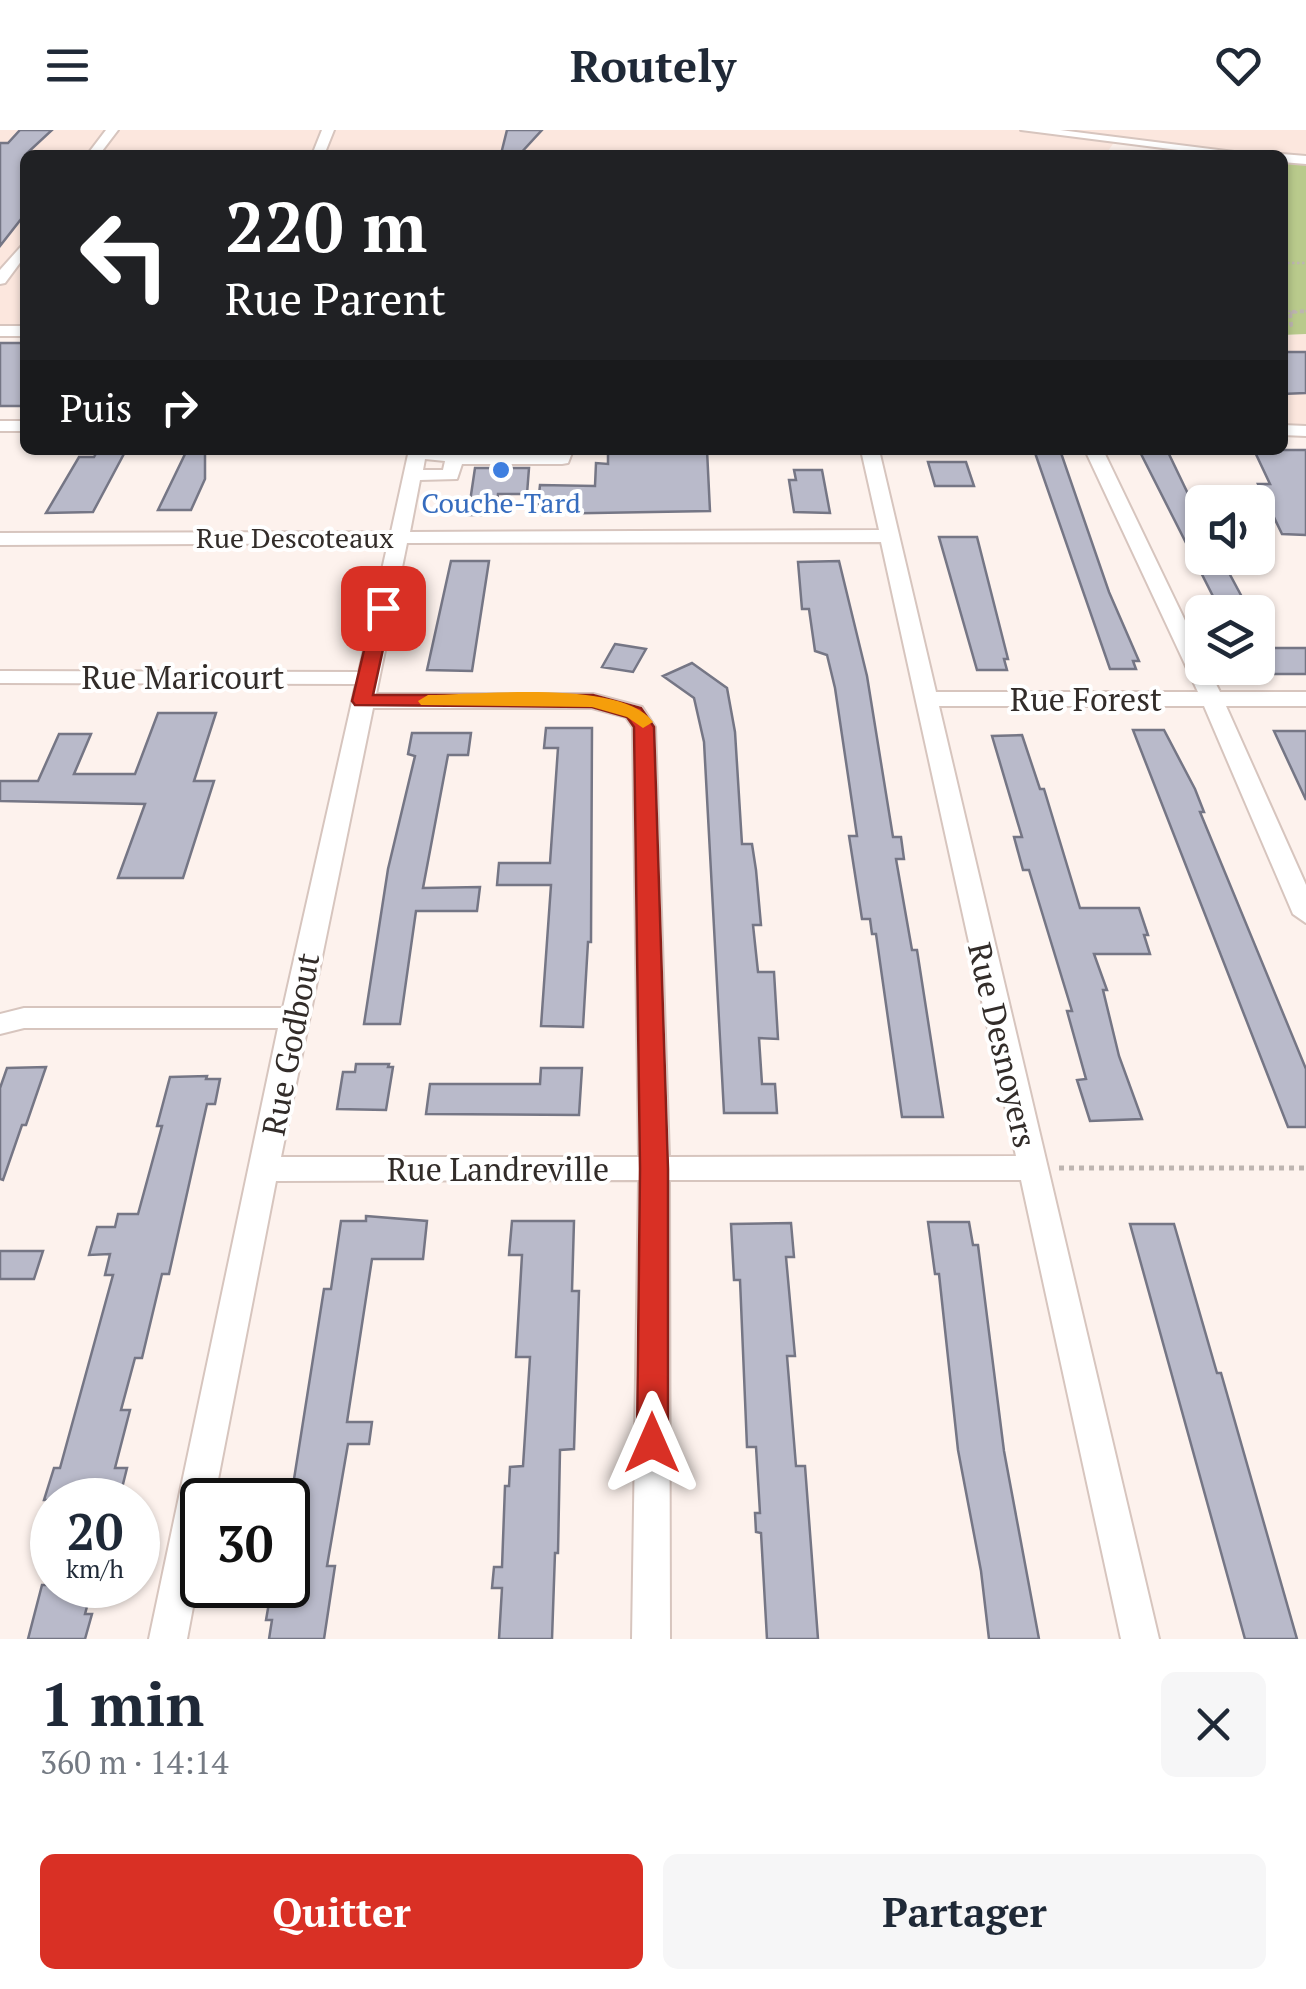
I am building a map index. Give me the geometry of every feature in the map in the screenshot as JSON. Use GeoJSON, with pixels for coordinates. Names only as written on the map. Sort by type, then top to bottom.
{"type":"FeatureCollection","features":[{"type":"Feature","properties":{"kind":"street"},"geometry":{"type":"LineString","coordinates":[[97,150],[112,130]]}},
{"type":"Feature","properties":{"kind":"street"},"geometry":{"type":"LineString","coordinates":[[1027,130],[1203,150]]}},
{"type":"Feature","properties":{"kind":"street"},"geometry":{"type":"LineString","coordinates":[[1108,150],[1114,141]]}},
{"type":"Feature","properties":{"kind":"street"},"geometry":{"type":"LineString","coordinates":[[0,280],[20,246]]}},
{"type":"Feature","properties":{"kind":"street"},"geometry":{"type":"LineString","coordinates":[[416,459],[451,475],[461,455]]}},
{"type":"Feature","properties":{"kind":"street"},"geometry":{"type":"LineString","coordinates":[[482,455],[562,459],[563,455]]}},
{"type":"Feature","properties":{"kind":"street","name":"Rue Desnoyers"},"geometry":{"type":"LineString","coordinates":[[871,455],[1140,1639]]}},
{"type":"Feature","properties":{"kind":"street"},"geometry":{"type":"LineString","coordinates":[[1096,455],[1212,698],[1306,914]]}},
{"type":"Feature","properties":{"kind":"street","name":"Rue Godbout"},"geometry":{"type":"LineString","coordinates":[[168,1639],[294,1018],[416,459]]}},
{"type":"Feature","properties":{"kind":"street","name":"Rue Descoteaux"},"geometry":{"type":"LineString","coordinates":[[0,539],[890,536]]}},
{"type":"Feature","properties":{"kind":"street","name":"Rue Maricourt"},"geometry":{"type":"LineString","coordinates":[[0,677],[593,701],[615,705],[641,718],[654,1169]]}},
{"type":"Feature","properties":{"kind":"street","name":"Rue Forest"},"geometry":{"type":"LineString","coordinates":[[926,700],[1306,699]]}},
{"type":"Feature","properties":{"kind":"street"},"geometry":{"type":"LineString","coordinates":[[0,1024],[24,1018],[294,1018]]}},
{"type":"Feature","properties":{"kind":"street","name":"Rue Landreville"},"geometry":{"type":"LineString","coordinates":[[265,1169],[1031,1168]]}},
{"type":"Feature","properties":{"kind":"street"},"geometry":{"type":"LineString","coordinates":[[651,1639],[654,1169]]}},
{"type":"Feature","properties":{"kind":"path"},"geometry":{"type":"LineString","coordinates":[[1288,310],[1288,325]]}},
{"type":"Feature","properties":{"kind":"path"},"geometry":{"type":"LineString","coordinates":[[1290,312],[1306,312]]}},
{"type":"Feature","properties":{"kind":"path"},"geometry":{"type":"LineString","coordinates":[[1031,1168],[1306,1168]]}},
{"type":"Feature","properties":{"kind":"shaded area"},"geometry":{"type":"Polygon","coordinates":[[[0,130],[1306,130],[1306,160],[1288,158],[1288,150],[1205,150],[1115,141],[1109,150],[20,150],[20,331],[0,331],[0,130]]]}},
{"type":"Feature","properties":{"kind":"shaded area"},"geometry":{"type":"Polygon","coordinates":[[[1306,334],[1306,431],[1288,430],[1288,335],[1306,334]]]}},
{"type":"Feature","properties":{"kind":"green space"},"geometry":{"type":"Polygon","coordinates":[[[1288,158],[1306,160],[1306,334],[1288,335],[1288,158]]]}},
{"type":"Feature","properties":{"kind":"building"},"geometry":{"type":"Polygon","coordinates":[[[20,130],[52,130],[30,150],[20,150],[20,220],[0,246],[0,143],[8,143],[20,130]]]}},
{"type":"Feature","properties":{"kind":"building"},"geometry":{"type":"Polygon","coordinates":[[[507,130],[542,130],[524,150],[502,150],[507,130]]]}},
{"type":"Feature","properties":{"kind":"building"},"geometry":{"type":"Polygon","coordinates":[[[0,343],[20,343],[20,406],[0,406],[0,343]]]}},
{"type":"Feature","properties":{"kind":"building"},"geometry":{"type":"Polygon","coordinates":[[[1288,352],[1306,352],[1306,393],[1288,394],[1288,352]]]}},
{"type":"Feature","properties":{"kind":"building"},"geometry":{"type":"Polygon","coordinates":[[[1288,450],[1306,450],[1306,535],[1282,534],[1275,519],[1275,485],[1258,484],[1270,484],[1256,455],[1288,455],[1288,450]]]}},
{"type":"Feature","properties":{"kind":"building"},"geometry":{"type":"Polygon","coordinates":[[[123,455],[93,512],[46,513],[79,457],[123,455]]]}},
{"type":"Feature","properties":{"kind":"building"},"geometry":{"type":"Polygon","coordinates":[[[185,455],[205,455],[205,479],[191,510],[158,510],[185,455]]]}},
{"type":"Feature","properties":{"kind":"building"},"geometry":{"type":"Polygon","coordinates":[[[608,455],[707,455],[710,511],[537,514],[540,485],[595,486],[596,463],[608,464],[608,455]]]}},
{"type":"Feature","properties":{"kind":"building"},"geometry":{"type":"Polygon","coordinates":[[[1036,455],[1062,455],[1109,592],[1139,661],[1133,661],[1136,669],[1110,669],[1036,455]]]}},
{"type":"Feature","properties":{"kind":"building"},"geometry":{"type":"Polygon","coordinates":[[[1142,455],[1169,455],[1185,488],[1185,541],[1142,455]]]}},
{"type":"Feature","properties":{"kind":"building"},"geometry":{"type":"Polygon","coordinates":[[[928,462],[966,462],[974,486],[935,486],[928,462]]]}},
{"type":"Feature","properties":{"kind":"building"},"geometry":{"type":"Polygon","coordinates":[[[475,468],[529,468],[527,494],[498,494],[496,515],[468,515],[475,468]]]}},
{"type":"Feature","properties":{"kind":"building"},"geometry":{"type":"Polygon","coordinates":[[[794,470],[822,470],[830,513],[794,512],[789,480],[796,480],[794,470]]]}},
{"type":"Feature","properties":{"kind":"building"},"geometry":{"type":"Polygon","coordinates":[[[939,537],[977,537],[1008,659],[1004,659],[1007,670],[977,670],[939,537]]]}},
{"type":"Feature","properties":{"kind":"building"},"geometry":{"type":"Polygon","coordinates":[[[451,561],[489,561],[472,671],[427,670],[451,561]]]}},
{"type":"Feature","properties":{"kind":"building"},"geometry":{"type":"Polygon","coordinates":[[[839,561],[867,676],[893,837],[901,837],[904,859],[896,859],[912,950],[917,950],[943,1117],[902,1117],[876,934],[872,934],[870,919],[862,919],[849,836],[857,836],[835,688],[827,655],[815,651],[809,609],[802,609],[798,562],[839,561]]]}},
{"type":"Feature","properties":{"kind":"building"},"geometry":{"type":"Polygon","coordinates":[[[1202,575],[1230,575],[1241,595],[1212,595],[1202,575]]]}},
{"type":"Feature","properties":{"kind":"building"},"geometry":{"type":"Polygon","coordinates":[[[615,644],[646,649],[633,672],[602,667],[615,644]]]}},
{"type":"Feature","properties":{"kind":"building"},"geometry":{"type":"Polygon","coordinates":[[[1275,648],[1306,648],[1306,674],[1275,674],[1275,648]]]}},
{"type":"Feature","properties":{"kind":"building"},"geometry":{"type":"Polygon","coordinates":[[[692,663],[727,688],[735,732],[742,844],[752,844],[756,870],[761,925],[753,925],[758,972],[774,972],[778,1039],[759,1038],[762,1084],[775,1084],[777,1113],[724,1113],[704,742],[694,698],[663,676],[692,663]]]}},
{"type":"Feature","properties":{"kind":"building"},"geometry":{"type":"Polygon","coordinates":[[[158,713],[216,713],[194,781],[214,781],[183,878],[118,878],[145,804],[0,801],[0,781],[38,781],[59,734],[91,734],[74,774],[135,774],[158,713]]]}},
{"type":"Feature","properties":{"kind":"building"},"geometry":{"type":"Polygon","coordinates":[[[546,728],[592,728],[591,942],[583,1027],[541,1026],[551,885],[497,885],[499,863],[550,863],[558,748],[544,748],[546,728]]]}},
{"type":"Feature","properties":{"kind":"building"},"geometry":{"type":"Polygon","coordinates":[[[1133,730],[1164,730],[1195,789],[1204,812],[1200,812],[1306,1069],[1306,1127],[1288,1127],[1133,730]]]}},
{"type":"Feature","properties":{"kind":"building"},"geometry":{"type":"Polygon","coordinates":[[[1274,731],[1306,731],[1306,800],[1274,731]]]}},
{"type":"Feature","properties":{"kind":"building"},"geometry":{"type":"Polygon","coordinates":[[[412,733],[471,733],[468,755],[448,755],[423,888],[480,887],[477,911],[416,911],[400,1024],[364,1024],[388,869],[415,756],[408,754],[412,733]]]}},
{"type":"Feature","properties":{"kind":"building"},"geometry":{"type":"Polygon","coordinates":[[[1022,735],[1040,789],[1044,789],[1080,908],[1139,908],[1148,935],[1144,935],[1150,954],[1094,954],[1107,990],[1103,990],[1119,1056],[1142,1119],[1090,1121],[1077,1080],[1086,1079],[1067,1011],[1072,1011],[1029,870],[1023,870],[1014,837],[1022,837],[992,736],[1022,735]]]}},
{"type":"Feature","properties":{"kind":"building"},"geometry":{"type":"Polygon","coordinates":[[[356,1064],[393,1067],[386,1110],[337,1109],[343,1072],[355,1072],[356,1064]]]}},
{"type":"Feature","properties":{"kind":"building"},"geometry":{"type":"Polygon","coordinates":[[[46,1067],[26,1125],[22,1125],[3,1180],[0,1179],[0,1088],[7,1068],[46,1067]]]}},
{"type":"Feature","properties":{"kind":"building"},"geometry":{"type":"Polygon","coordinates":[[[541,1068],[582,1068],[579,1115],[426,1114],[430,1084],[540,1084],[541,1068]]]}},
{"type":"Feature","properties":{"kind":"building"},"geometry":{"type":"Polygon","coordinates":[[[170,1077],[220,1079],[215,1104],[207,1104],[169,1274],[162,1274],[142,1358],[135,1358],[121,1410],[130,1410],[115,1468],[127,1468],[124,1478],[51,1478],[54,1468],[60,1468],[113,1275],[105,1275],[110,1254],[89,1255],[97,1227],[115,1227],[118,1214],[138,1214],[162,1126],[157,1126],[170,1077]]]}},
{"type":"Feature","properties":{"kind":"building"},"geometry":{"type":"Polygon","coordinates":[[[366,1216],[427,1221],[423,1259],[372,1259],[347,1422],[372,1422],[369,1444],[348,1444],[327,1566],[335,1566],[324,1639],[269,1639],[272,1620],[266,1620],[268,1608],[310,1608],[310,1478],[294,1478],[324,1289],[331,1289],[341,1221],[366,1221],[366,1216]]]}},
{"type":"Feature","properties":{"kind":"building"},"geometry":{"type":"Polygon","coordinates":[[[512,1221],[574,1221],[572,1291],[579,1291],[574,1449],[560,1450],[552,1639],[499,1639],[502,1588],[492,1588],[494,1567],[502,1567],[505,1486],[509,1486],[510,1467],[523,1466],[530,1357],[516,1357],[522,1255],[509,1255],[512,1221]]]}},
{"type":"Feature","properties":{"kind":"building"},"geometry":{"type":"Polygon","coordinates":[[[928,1222],[969,1222],[973,1245],[978,1245],[1004,1451],[1039,1639],[989,1639],[981,1571],[958,1450],[939,1274],[935,1274],[928,1222]]]}},
{"type":"Feature","properties":{"kind":"building"},"geometry":{"type":"Polygon","coordinates":[[[791,1223],[794,1257],[786,1257],[795,1356],[787,1356],[796,1466],[805,1466],[818,1639],[767,1639],[761,1533],[756,1532],[755,1513],[760,1513],[756,1447],[747,1447],[740,1280],[734,1280],[731,1224],[791,1223]]]}},
{"type":"Feature","properties":{"kind":"building"},"geometry":{"type":"Polygon","coordinates":[[[1130,1224],[1174,1224],[1297,1639],[1245,1639],[1130,1224]]]}},
{"type":"Feature","properties":{"kind":"building"},"geometry":{"type":"Polygon","coordinates":[[[0,1251],[43,1251],[34,1279],[0,1279],[0,1251]]]}},
{"type":"Feature","properties":{"kind":"building"},"geometry":{"type":"Polygon","coordinates":[[[36,1608],[87,1608],[85,1614],[92,1614],[85,1639],[28,1639],[36,1608]]]}},
{"type":"Feature","properties":{"kind":"slow traffic"},"geometry":{"type":"LineString","coordinates":[[428,701],[593,701],[634,712],[643,722]]}},
{"type":"Feature","properties":{"kind":"place","name":"Couche-Tard"},"geometry":{"type":"Point","coordinates":[501,470]}},
{"type":"Feature","properties":{"kind":"route"},"geometry":{"type":"LineString","coordinates":[[383,608],[362,701],[593,701],[634,712],[644,727],[654,1169],[652,1443]]}}]}
